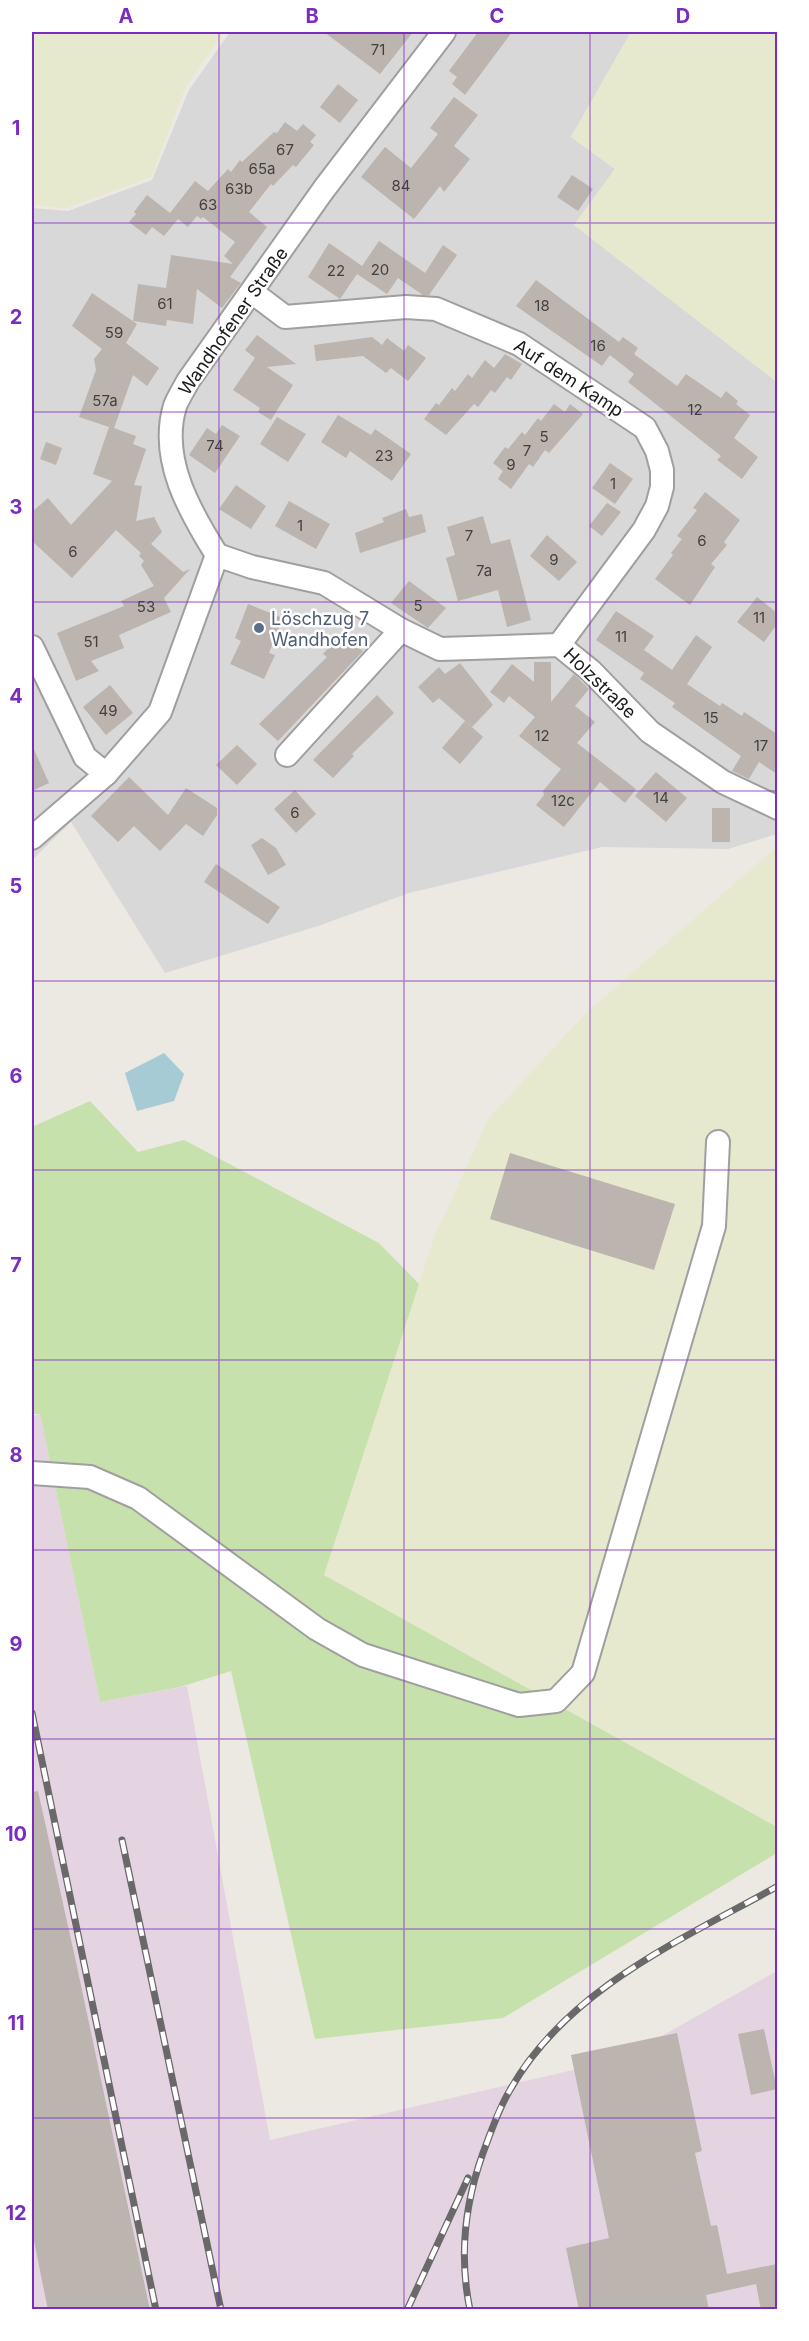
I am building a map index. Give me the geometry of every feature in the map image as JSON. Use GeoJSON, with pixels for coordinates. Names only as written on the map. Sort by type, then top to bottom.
{"type":"FeatureCollection","features":[{"type":"Feature","properties":{"kind":"street","name":"Wandhofener Straße"},"geometry":{"type":"LineString","coordinates":[[217,555],[196,521],[174,467],[170,435],[175,406],[188,381],[324,189],[444,32]]}},
{"type":"Feature","properties":{"kind":"street","name":"Auf dem Kamp"},"geometry":{"type":"LineString","coordinates":[[252,292],[285,317],[406,307],[436,309],[519,344],[645,428],[657,451],[662,470],[662,488],[657,506],[644,530],[559,645]]}},
{"type":"Feature","properties":{"kind":"street","name":"Holzstraße"},"geometry":{"type":"LineString","coordinates":[[217,555],[252,567],[324,583],[369,608],[401,630],[440,649],[559,645],[591,671],[650,732],[723,782],[777,808]]}},
{"type":"Feature","properties":{"kind":"street"},"geometry":{"type":"LineString","coordinates":[[32,838],[106,774],[160,712],[217,555]]}},
{"type":"Feature","properties":{"kind":"street"},"geometry":{"type":"LineString","coordinates":[[287,755],[401,630]]}},
{"type":"Feature","properties":{"kind":"street"},"geometry":{"type":"LineString","coordinates":[[32,647],[86,757],[106,774]]}},
{"type":"Feature","properties":{"kind":"street"},"geometry":{"type":"LineString","coordinates":[[32,1473],[90,1477],[138,1498],[316,1629],[363,1655],[519,1705],[556,1701],[583,1673],[714,1226],[717,1142]]}},
{"type":"Feature","properties":{"kind":"shaded area"},"geometry":{"type":"Polygon","coordinates":[[[230,32],[631,32],[571,137],[615,169],[574,225],[777,382],[777,834],[728,849],[602,847],[409,893],[318,926],[165,973],[71,822],[32,860],[32,208],[68,211],[152,180],[189,90],[230,32]]]}},
{"type":"Feature","properties":{"kind":"shaded area"},"geometry":{"type":"Polygon","coordinates":[[[40,1414],[100,1702],[187,1686],[270,2140],[621,2059],[777,1971],[777,2309],[32,2309],[32,1416],[40,1414]]]}},
{"type":"Feature","properties":{"kind":"green space"},"geometry":{"type":"Polygon","coordinates":[[[32,32],[224,32],[186,86],[151,177],[67,208],[32,205],[32,32]]]}},
{"type":"Feature","properties":{"kind":"green space"},"geometry":{"type":"Polygon","coordinates":[[[631,32],[777,32],[777,382],[574,225],[615,169],[571,137],[631,32]]]}},
{"type":"Feature","properties":{"kind":"green space"},"geometry":{"type":"Polygon","coordinates":[[[777,849],[777,1827],[324,1575],[434,1238],[489,1118],[584,1015],[777,849]]]}},
{"type":"Feature","properties":{"kind":"green space"},"geometry":{"type":"Polygon","coordinates":[[[90,1101],[138,1152],[184,1140],[379,1243],[419,1284],[324,1575],[777,1827],[777,1853],[503,2018],[315,2039],[231,1671],[180,1687],[100,1702],[40,1414],[32,1414],[32,1127],[90,1101]]]}},
{"type":"Feature","properties":{"kind":"water"},"geometry":{"type":"Polygon","coordinates":[[[164,1053],[184,1074],[174,1101],[137,1111],[125,1073],[164,1053]]]}},
{"type":"Feature","properties":{"kind":"building"},"geometry":{"type":"Polygon","coordinates":[[[324,32],[413,32],[380,74],[324,32]]]}},
{"type":"Feature","properties":{"kind":"building"},"geometry":{"type":"Polygon","coordinates":[[[478,32],[512,32],[465,95],[452,84],[457,77],[449,71],[478,32]]]}},
{"type":"Feature","properties":{"kind":"building"},"geometry":{"type":"Polygon","coordinates":[[[338,84],[358,100],[340,123],[320,107],[338,84]]]}},
{"type":"Feature","properties":{"kind":"building"},"geometry":{"type":"Polygon","coordinates":[[[454,97],[478,115],[454,146],[470,159],[444,192],[440,186],[414,219],[361,177],[385,147],[411,168],[438,134],[430,128],[454,97]]]}},
{"type":"Feature","properties":{"kind":"building"},"geometry":{"type":"Polygon","coordinates":[[[285,122],[297,131],[303,124],[316,135],[310,142],[314,145],[296,167],[293,165],[273,186],[271,184],[249,212],[267,227],[230,277],[241,283],[222,308],[197,289],[193,324],[167,320],[166,326],[133,321],[138,284],[166,288],[171,255],[233,264],[224,256],[235,242],[203,217],[201,219],[197,216],[188,227],[178,219],[164,236],[152,227],[146,235],[129,222],[136,214],[134,212],[147,195],[170,213],[195,181],[208,191],[228,169],[231,172],[240,160],[242,162],[274,132],[277,133],[285,122]]]}},
{"type":"Feature","properties":{"kind":"building"},"geometry":{"type":"Polygon","coordinates":[[[572,175],[593,189],[578,211],[557,197],[572,175]]]}},
{"type":"Feature","properties":{"kind":"building"},"geometry":{"type":"Polygon","coordinates":[[[379,241],[425,273],[443,245],[457,255],[429,295],[423,295],[398,278],[387,294],[357,274],[340,299],[308,277],[329,243],[362,266],[379,241]]]}},
{"type":"Feature","properties":{"kind":"building"},"geometry":{"type":"Polygon","coordinates":[[[536,280],[619,342],[623,337],[638,348],[634,354],[677,386],[686,374],[721,398],[726,391],[738,401],[736,404],[750,415],[734,438],[758,457],[742,479],[717,460],[721,456],[628,382],[634,374],[610,355],[602,366],[516,306],[536,280]]]}},
{"type":"Feature","properties":{"kind":"building"},"geometry":{"type":"Polygon","coordinates":[[[92,293],[137,324],[126,343],[159,368],[147,386],[133,375],[114,428],[136,436],[133,444],[146,449],[134,485],[142,486],[136,521],[154,517],[162,532],[151,544],[183,572],[190,569],[164,598],[171,612],[119,635],[124,648],[91,661],[99,671],[76,681],[57,633],[124,606],[121,601],[154,586],[141,565],[144,561],[139,556],[141,553],[116,530],[72,578],[32,541],[32,512],[48,498],[71,525],[112,481],[93,474],[109,427],[79,417],[96,370],[94,359],[102,349],[72,326],[92,293]]]}},
{"type":"Feature","properties":{"kind":"building"},"geometry":{"type":"Polygon","coordinates":[[[257,335],[296,364],[267,367],[293,385],[271,420],[258,412],[260,408],[233,390],[255,358],[245,350],[257,335]]]}},
{"type":"Feature","properties":{"kind":"building"},"geometry":{"type":"Polygon","coordinates":[[[372,337],[382,345],[387,338],[404,351],[408,345],[426,358],[408,381],[391,368],[386,373],[363,356],[316,361],[314,345],[372,337]]]}},
{"type":"Feature","properties":{"kind":"building"},"geometry":{"type":"Polygon","coordinates":[[[505,354],[522,364],[511,380],[507,377],[495,393],[491,390],[478,407],[474,404],[446,435],[424,419],[436,403],[439,405],[452,388],[455,391],[468,374],[472,378],[485,360],[494,368],[505,354]]]}},
{"type":"Feature","properties":{"kind":"building"},"geometry":{"type":"Polygon","coordinates":[[[554,404],[565,412],[570,404],[583,414],[549,453],[545,450],[533,467],[529,464],[511,489],[498,479],[503,471],[493,463],[505,447],[508,449],[522,432],[525,435],[538,418],[541,421],[554,404]]]}},
{"type":"Feature","properties":{"kind":"building"},"geometry":{"type":"Polygon","coordinates":[[[338,415],[371,435],[375,429],[411,454],[392,481],[350,451],[346,458],[321,442],[338,415]]]}},
{"type":"Feature","properties":{"kind":"building"},"geometry":{"type":"Polygon","coordinates":[[[277,417],[306,434],[288,462],[260,444],[277,417]]]}},
{"type":"Feature","properties":{"kind":"building"},"geometry":{"type":"Polygon","coordinates":[[[222,425],[240,436],[215,473],[189,455],[207,428],[216,434],[222,425]]]}},
{"type":"Feature","properties":{"kind":"building"},"geometry":{"type":"Polygon","coordinates":[[[46,442],[62,448],[56,465],[40,459],[46,442]]]}},
{"type":"Feature","properties":{"kind":"building"},"geometry":{"type":"Polygon","coordinates":[[[610,463],[633,479],[615,504],[592,488],[610,463]]]}},
{"type":"Feature","properties":{"kind":"building"},"geometry":{"type":"Polygon","coordinates":[[[236,485],[266,506],[251,529],[219,509],[236,485]]]}},
{"type":"Feature","properties":{"kind":"building"},"geometry":{"type":"Polygon","coordinates":[[[705,492],[740,520],[724,542],[727,545],[711,564],[715,567],[690,605],[655,579],[673,555],[671,553],[682,539],[677,536],[697,510],[693,508],[705,492]]]}},
{"type":"Feature","properties":{"kind":"building"},"geometry":{"type":"Polygon","coordinates":[[[289,501],[330,524],[316,549],[275,526],[289,501]]]}},
{"type":"Feature","properties":{"kind":"building"},"geometry":{"type":"Polygon","coordinates":[[[607,503],[621,512],[602,536],[589,526],[607,503]]]}},
{"type":"Feature","properties":{"kind":"building"},"geometry":{"type":"Polygon","coordinates":[[[406,509],[409,517],[422,514],[426,532],[360,553],[355,533],[384,522],[382,518],[406,509]]]}},
{"type":"Feature","properties":{"kind":"building"},"geometry":{"type":"Polygon","coordinates":[[[483,516],[491,544],[510,539],[531,620],[507,627],[498,590],[458,601],[446,558],[455,555],[447,527],[483,516]]]}},
{"type":"Feature","properties":{"kind":"building"},"geometry":{"type":"Polygon","coordinates":[[[547,535],[577,562],[559,581],[530,556],[547,535]]]}},
{"type":"Feature","properties":{"kind":"building"},"geometry":{"type":"Polygon","coordinates":[[[409,581],[446,608],[428,628],[391,603],[409,581]]]}},
{"type":"Feature","properties":{"kind":"building"},"geometry":{"type":"Polygon","coordinates":[[[757,597],[777,613],[777,624],[764,642],[737,622],[757,597]]]}},
{"type":"Feature","properties":{"kind":"building"},"geometry":{"type":"Polygon","coordinates":[[[248,604],[283,618],[269,653],[275,655],[264,679],[230,664],[241,641],[235,638],[248,604]]]}},
{"type":"Feature","properties":{"kind":"building"},"geometry":{"type":"Polygon","coordinates":[[[616,611],[654,636],[644,650],[672,670],[696,635],[712,647],[687,684],[720,706],[722,703],[742,716],[744,712],[777,734],[777,774],[759,762],[749,779],[732,771],[741,756],[672,707],[675,703],[640,679],[644,673],[596,640],[616,611]]]}},
{"type":"Feature","properties":{"kind":"building"},"geometry":{"type":"Polygon","coordinates":[[[342,633],[363,651],[278,741],[259,724],[327,657],[323,654],[342,633]]]}},
{"type":"Feature","properties":{"kind":"building"},"geometry":{"type":"Polygon","coordinates":[[[534,662],[551,662],[551,702],[574,674],[589,689],[575,706],[595,722],[577,743],[636,789],[625,803],[600,782],[564,827],[536,805],[544,795],[543,791],[561,769],[519,736],[535,717],[509,696],[504,703],[490,692],[512,664],[534,682],[534,662]]]}},
{"type":"Feature","properties":{"kind":"building"},"geometry":{"type":"Polygon","coordinates":[[[460,663],[493,705],[472,727],[439,698],[433,703],[418,687],[439,667],[445,674],[460,663]]]}},
{"type":"Feature","properties":{"kind":"building"},"geometry":{"type":"Polygon","coordinates":[[[110,685],[133,713],[106,735],[83,707],[110,685]]]}},
{"type":"Feature","properties":{"kind":"building"},"geometry":{"type":"Polygon","coordinates":[[[377,695],[394,713],[352,754],[354,756],[333,778],[313,760],[377,695]]]}},
{"type":"Feature","properties":{"kind":"building"},"geometry":{"type":"Polygon","coordinates":[[[465,721],[483,737],[460,764],[442,748],[465,721]]]}},
{"type":"Feature","properties":{"kind":"building"},"geometry":{"type":"Polygon","coordinates":[[[32,745],[49,783],[32,791],[32,745]]]}},
{"type":"Feature","properties":{"kind":"building"},"geometry":{"type":"Polygon","coordinates":[[[237,745],[257,764],[237,785],[216,765],[237,745]]]}},
{"type":"Feature","properties":{"kind":"building"},"geometry":{"type":"Polygon","coordinates":[[[656,772],[687,798],[666,822],[635,796],[656,772]]]}},
{"type":"Feature","properties":{"kind":"building"},"geometry":{"type":"Polygon","coordinates":[[[129,777],[168,815],[186,788],[217,808],[217,815],[203,836],[186,824],[160,851],[134,826],[118,842],[91,816],[129,777]]]}},
{"type":"Feature","properties":{"kind":"building"},"geometry":{"type":"Polygon","coordinates":[[[295,790],[316,814],[296,833],[274,809],[295,790]]]}},
{"type":"Feature","properties":{"kind":"building"},"geometry":{"type":"Polygon","coordinates":[[[712,808],[730,808],[730,842],[712,842],[712,808]]]}},
{"type":"Feature","properties":{"kind":"building"},"geometry":{"type":"Polygon","coordinates":[[[262,838],[276,848],[286,865],[268,875],[251,845],[262,838]]]}},
{"type":"Feature","properties":{"kind":"building"},"geometry":{"type":"Polygon","coordinates":[[[216,864],[280,907],[268,924],[204,882],[216,864]]]}},
{"type":"Feature","properties":{"kind":"building"},"geometry":{"type":"Polygon","coordinates":[[[510,1153],[675,1204],[654,1270],[490,1219],[510,1153]]]}},
{"type":"Feature","properties":{"kind":"building"},"geometry":{"type":"Polygon","coordinates":[[[38,1791],[150,2310],[48,2310],[32,2231],[32,1792],[38,1791]]]}},
{"type":"Feature","properties":{"kind":"building"},"geometry":{"type":"Polygon","coordinates":[[[764,2029],[777,2089],[751,2095],[738,2034],[764,2029]]]}},
{"type":"Feature","properties":{"kind":"building"},"geometry":{"type":"Polygon","coordinates":[[[677,2033],[702,2151],[695,2153],[711,2226],[717,2225],[727,2274],[777,2264],[777,2310],[761,2310],[756,2284],[706,2295],[709,2310],[579,2310],[566,2248],[609,2238],[571,2055],[677,2033]]]}},
{"type":"Feature","properties":{"kind":"railway"},"geometry":{"type":"LineString","coordinates":[[32,1713],[156,2310]]}},
{"type":"Feature","properties":{"kind":"railway"},"geometry":{"type":"LineString","coordinates":[[122,1840],[221,2310]]}},
{"type":"Feature","properties":{"kind":"railway"},"geometry":{"type":"LineString","coordinates":[[470,2310],[465,2250],[472,2191],[483,2153],[502,2105],[534,2054],[562,2023],[594,1995],[629,1970],[703,1926],[778,1886]]}},
{"type":"Feature","properties":{"kind":"railway"},"geometry":{"type":"LineString","coordinates":[[407,2310],[468,2178]]}},
{"type":"Feature","properties":{"kind":"place","name":"Löschzug 7 Wandhofen"},"geometry":{"type":"Point","coordinates":[259,628]}}]}
